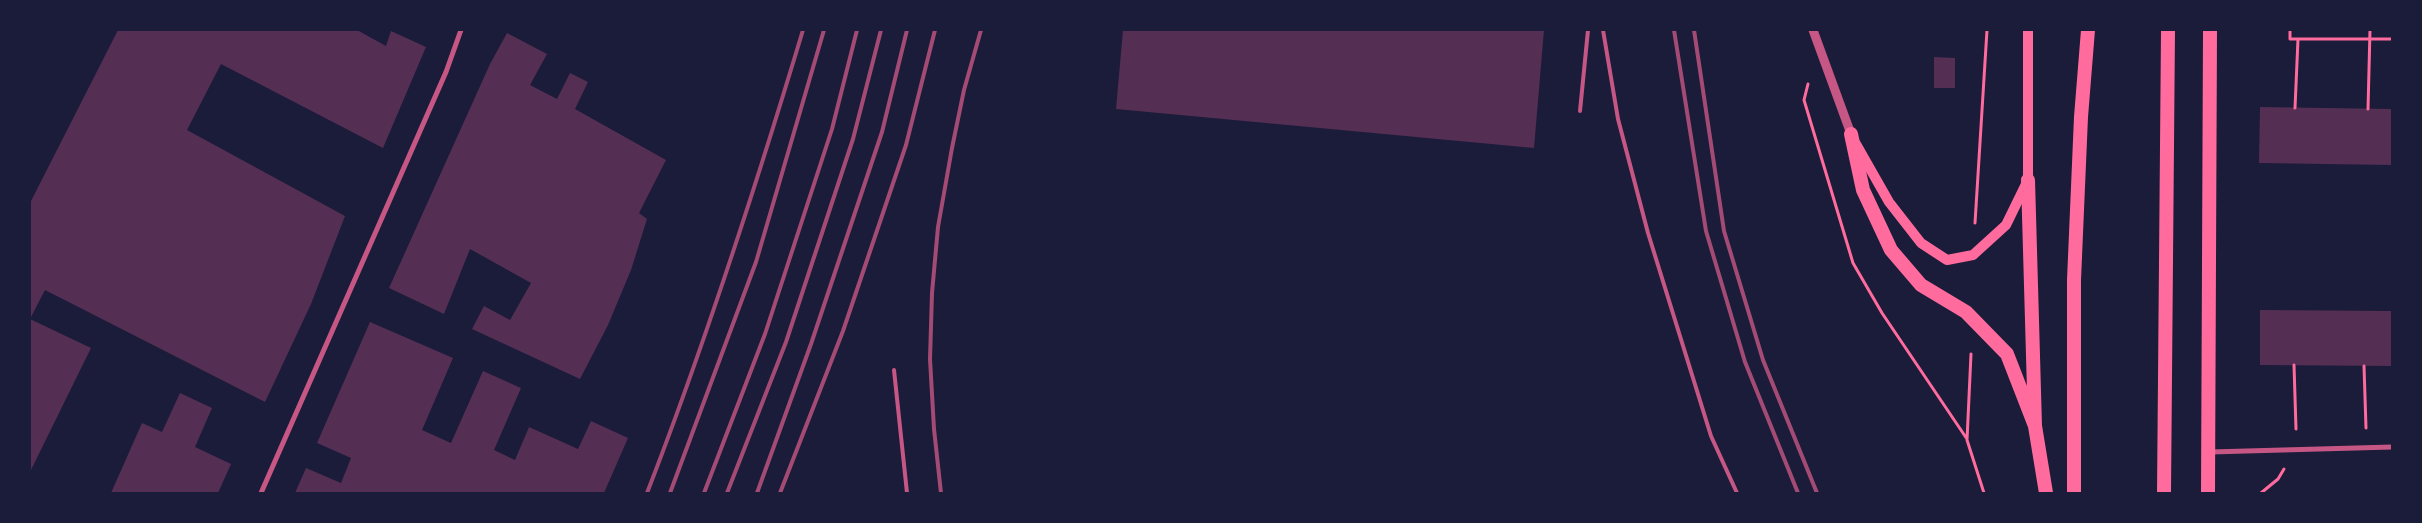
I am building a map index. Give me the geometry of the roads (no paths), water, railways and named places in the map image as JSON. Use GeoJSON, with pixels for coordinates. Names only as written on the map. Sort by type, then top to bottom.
{"type":"FeatureCollection","features":[{"type":"Feature","properties":{"kind":"highway"},"geometry":{"type":"LineString","coordinates":[[2074,493],[2074,280],[2081,117],[2088,30]]}},
{"type":"Feature","properties":{"kind":"highway"},"geometry":{"type":"LineString","coordinates":[[2164,493],[2168,30]]}},
{"type":"Feature","properties":{"kind":"highway"},"geometry":{"type":"LineString","coordinates":[[2208,493],[2210,30]]}},
{"type":"Feature","properties":{"kind":"highway"},"geometry":{"type":"LineString","coordinates":[[1851,134],[1864,190],[1891,250],[1921,286],[1972,317],[2007,354],[2035,426]]}},
{"type":"Feature","properties":{"kind":"highway"},"geometry":{"type":"LineString","coordinates":[[2028,180],[2035,426],[2046,493]]}},
{"type":"Feature","properties":{"kind":"main road"},"geometry":{"type":"LineString","coordinates":[[1851,134],[1889,202],[1921,243],[1947,260],[1972,255],[2006,225],[2028,180],[2028,30]]}},
{"type":"Feature","properties":{"kind":"street"},"geometry":{"type":"LineString","coordinates":[[261,493],[446,72],[461,30]]}},
{"type":"Feature","properties":{"kind":"street"},"geometry":{"type":"LineString","coordinates":[[1813,30],[1851,134]]}},
{"type":"Feature","properties":{"kind":"street"},"geometry":{"type":"LineString","coordinates":[[2208,453],[2392,447]]}},
{"type":"Feature","properties":{"kind":"lane"},"geometry":{"type":"LineString","coordinates":[[1580,111],[1588,30]]}},
{"type":"Feature","properties":{"kind":"lane"},"geometry":{"type":"LineString","coordinates":[[1603,30],[1618,119],[1648,234],[1711,436],[1737,493]]}},
{"type":"Feature","properties":{"kind":"lane"},"geometry":{"type":"LineString","coordinates":[[894,370],[907,493]]}},
{"type":"Feature","properties":{"kind":"railway"},"geometry":{"type":"LineString","coordinates":[[647,493],[690,378],[729,263],[803,30]]}},
{"type":"Feature","properties":{"kind":"railway"},"geometry":{"type":"LineString","coordinates":[[670,493],[756,262],[824,30]]}},
{"type":"Feature","properties":{"kind":"railway"},"geometry":{"type":"LineString","coordinates":[[704,493],[765,334],[832,129],[857,30]]}},
{"type":"Feature","properties":{"kind":"railway"},"geometry":{"type":"LineString","coordinates":[[727,493],[786,342],[853,139],[881,30]]}},
{"type":"Feature","properties":{"kind":"railway"},"geometry":{"type":"LineString","coordinates":[[757,493],[811,344],[882,132],[907,30]]}},
{"type":"Feature","properties":{"kind":"railway"},"geometry":{"type":"LineString","coordinates":[[780,493],[843,331],[906,145],[935,30]]}},
{"type":"Feature","properties":{"kind":"railway"},"geometry":{"type":"LineString","coordinates":[[941,493],[934,429],[930,359],[932,293],[938,227],[952,148],[964,90],[981,30]]}},
{"type":"Feature","properties":{"kind":"railway"},"geometry":{"type":"LineString","coordinates":[[1674,30],[1706,231],[1745,362],[1798,493]]}},
{"type":"Feature","properties":{"kind":"railway"},"geometry":{"type":"LineString","coordinates":[[1694,30],[1724,231],[1763,360],[1817,493]]}}]}
